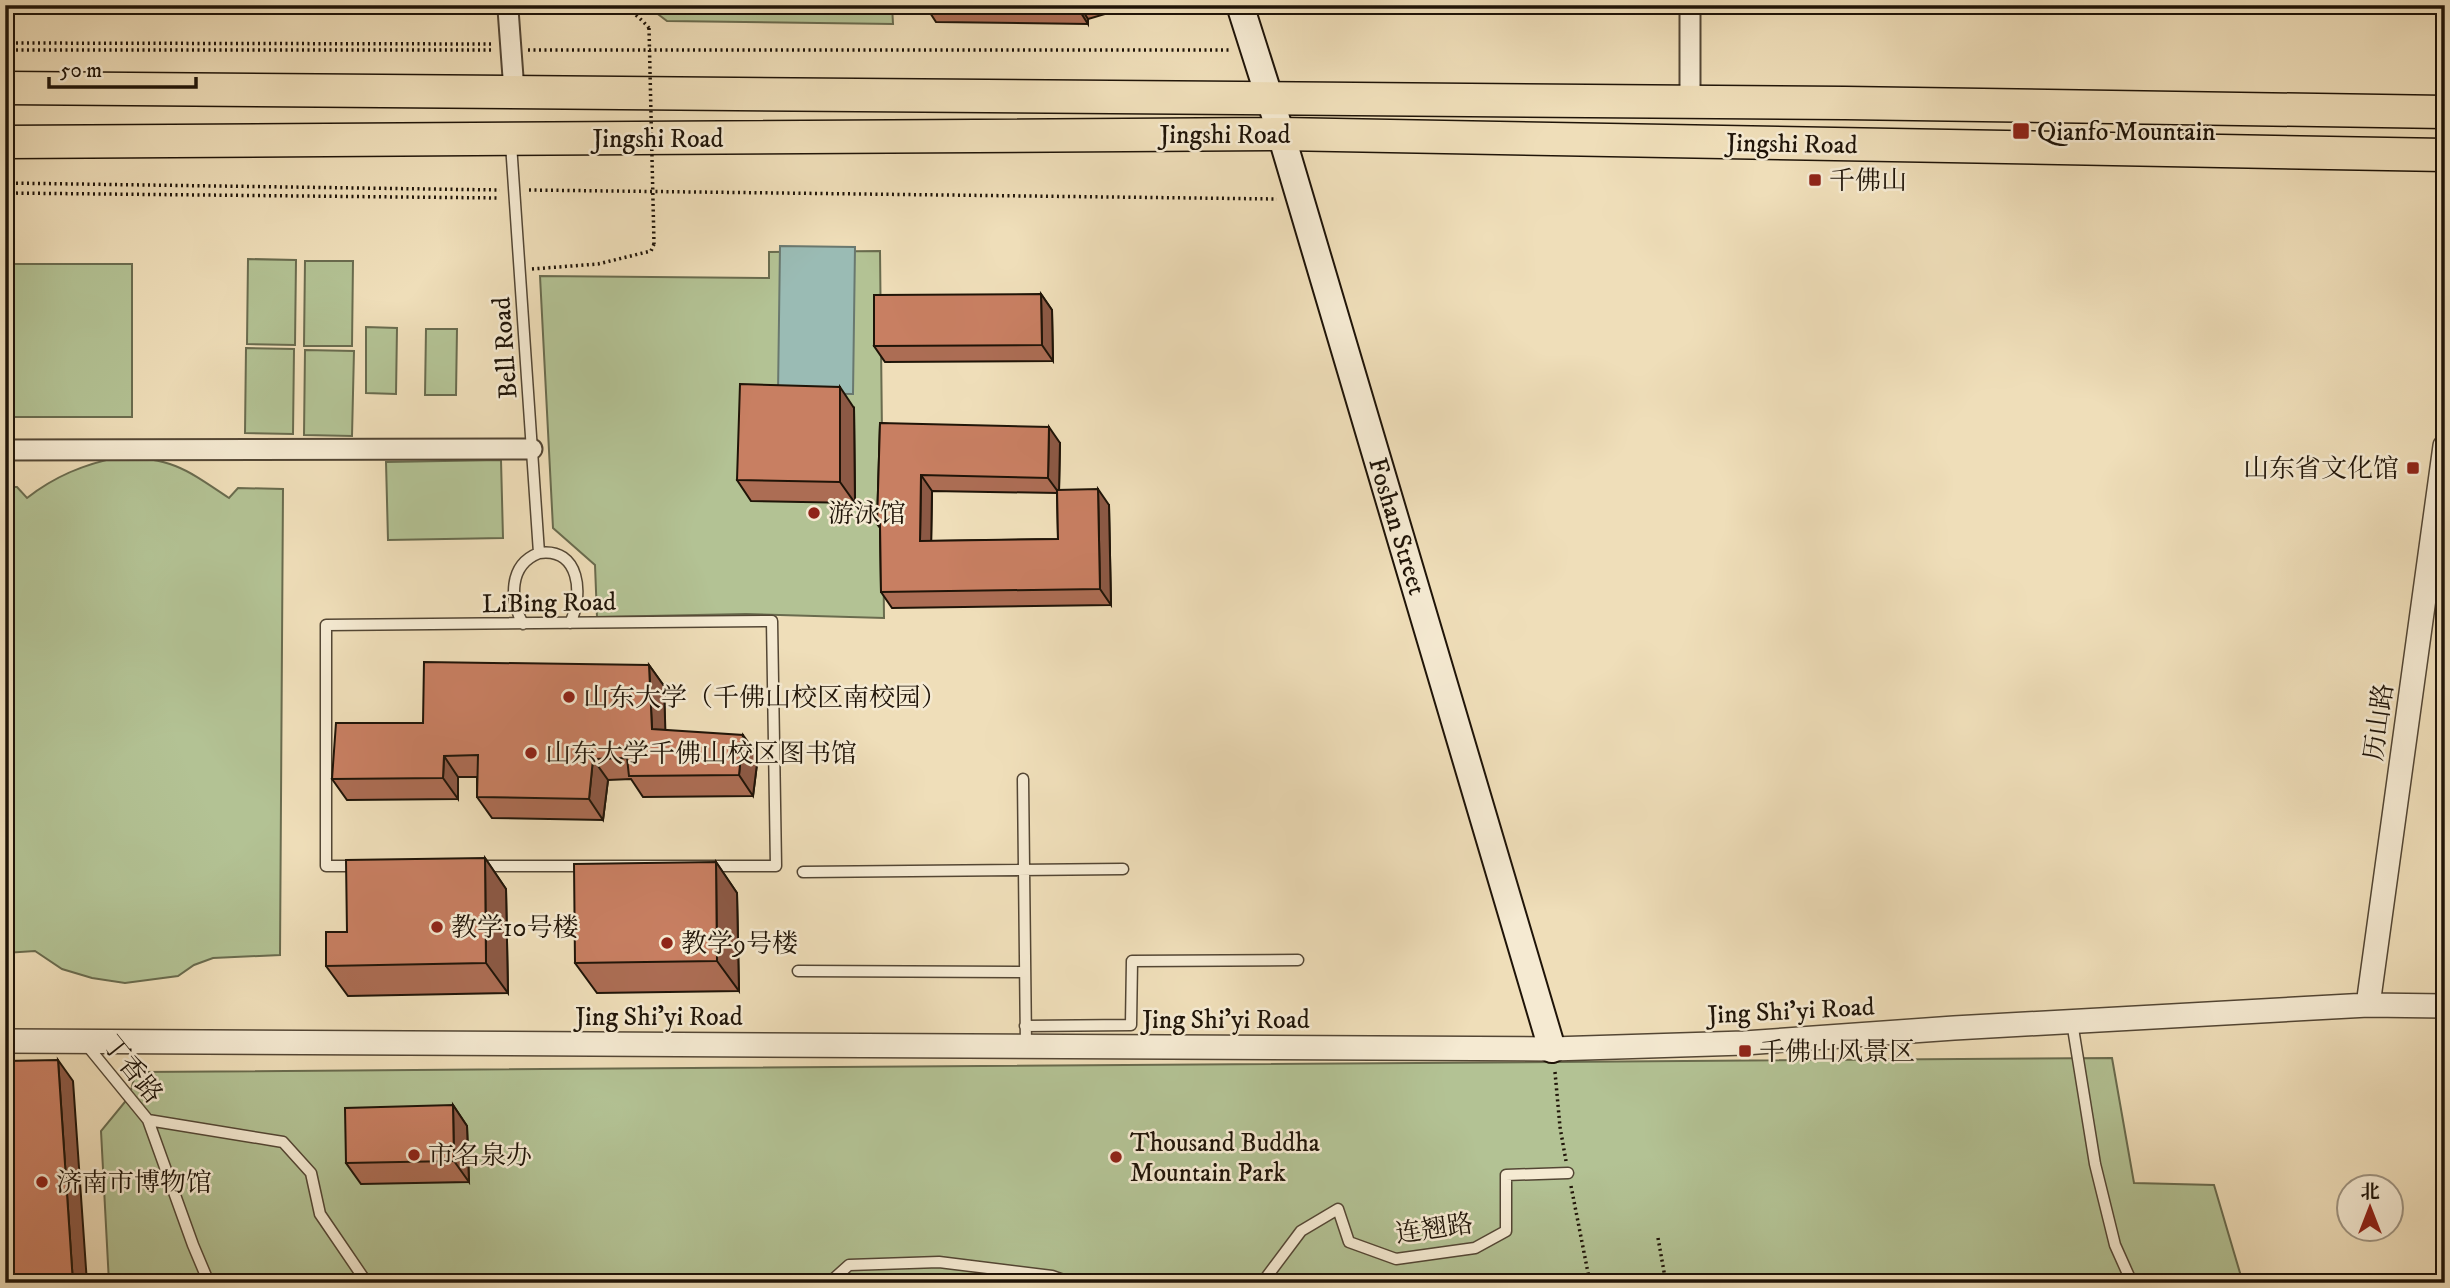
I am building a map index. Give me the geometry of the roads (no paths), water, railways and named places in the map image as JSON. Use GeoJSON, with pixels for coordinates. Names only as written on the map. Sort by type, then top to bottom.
{"type":"FeatureCollection","features":[{"type":"Feature","properties":{"kind":"highway","name":"Jingshi Road"},"geometry":{"type":"LineString","coordinates":[[5,88],[1690,102],[2445,112]]}},
{"type":"Feature","properties":{"kind":"highway","name":"Jingshi Road"},"geometry":{"type":"LineString","coordinates":[[5,142],[1281,134],[2445,155]]}},
{"type":"Feature","properties":{"kind":"main road","name":"Foshan Street"},"geometry":{"type":"LineString","coordinates":[[1240,5],[1301,200],[1552,1049]]}},
{"type":"Feature","properties":{"kind":"street"},"geometry":{"type":"LineString","coordinates":[[1690,5],[1690,102]]}},
{"type":"Feature","properties":{"kind":"street"},"geometry":{"type":"LineString","coordinates":[[508,6],[514,92]]}},
{"type":"Feature","properties":{"kind":"street","name":"历山路"},"geometry":{"type":"LineString","coordinates":[[2368,1005],[2445,446]]}},
{"type":"Feature","properties":{"kind":"street"},"geometry":{"type":"LineString","coordinates":[[5,450],[532,449]]}},
{"type":"Feature","properties":{"kind":"street","name":"Jing Shi'yi Road"},"geometry":{"type":"LineString","coordinates":[[5,1041],[1026,1036],[1552,1049],[1756,1042],[2368,1005],[2445,1006]]}},
{"type":"Feature","properties":{"kind":"lane","name":"Bell Road"},"geometry":{"type":"LineString","coordinates":[[511,139],[539,554]]}},
{"type":"Feature","properties":{"kind":"lane"},"geometry":{"type":"LineString","coordinates":[[523,624],[514,602],[515,579],[522,565],[539,554],[558,555],[569,564],[577,577],[577,609],[570,623]]}},
{"type":"Feature","properties":{"kind":"lane","name":"LiBing Road"},"geometry":{"type":"LineString","coordinates":[[772,621],[776,866],[326,866],[326,625],[523,624],[772,621]]}},
{"type":"Feature","properties":{"kind":"lane"},"geometry":{"type":"LineString","coordinates":[[1023,779],[1026,1036],[1131,1025],[1132,961],[1298,960]]}},
{"type":"Feature","properties":{"kind":"lane"},"geometry":{"type":"LineString","coordinates":[[803,872],[1123,869]]}},
{"type":"Feature","properties":{"kind":"lane"},"geometry":{"type":"LineString","coordinates":[[798,971],[1026,972]]}},
{"type":"Feature","properties":{"kind":"lane"},"geometry":{"type":"LineString","coordinates":[[2072,1022],[2095,1164],[2115,1245],[2132,1283]]}},
{"type":"Feature","properties":{"kind":"lane","name":"丁香路"},"geometry":{"type":"LineString","coordinates":[[83,1040],[148,1120],[209,1283]]}},
{"type":"Feature","properties":{"kind":"lane"},"geometry":{"type":"LineString","coordinates":[[148,1120],[283,1142],[311,1172],[320,1214],[367,1283]]}},
{"type":"Feature","properties":{"kind":"lane","name":"连翘路"},"geometry":{"type":"LineString","coordinates":[[1262,1283],[1301,1231],[1338,1209],[1349,1242],[1396,1259],[1475,1248],[1506,1231],[1506,1175],[1568,1172]]}},
{"type":"Feature","properties":{"kind":"lane"},"geometry":{"type":"LineString","coordinates":[[830,1283],[849,1265],[939,1262],[1052,1276],[1072,1283]]}},
{"type":"Feature","properties":{"kind":"water"},"geometry":{"type":"Polygon","coordinates":[[[780,246],[855,247],[853,394],[778,393],[780,246]]]}},
{"type":"Feature","properties":{"kind":"place","name":"Qianfo Mountain"},"geometry":{"type":"Point","coordinates":[2021,131]}},
{"type":"Feature","properties":{"kind":"place","name":"千佛山"},"geometry":{"type":"Point","coordinates":[1815,180]}},
{"type":"Feature","properties":{"kind":"place","name":"山东省文化馆"},"geometry":{"type":"Point","coordinates":[2413,468]}},
{"type":"Feature","properties":{"kind":"place","name":"游泳馆"},"geometry":{"type":"Point","coordinates":[814,513]}},
{"type":"Feature","properties":{"kind":"place","name":"山东大学（千佛山校区南校园）"},"geometry":{"type":"Point","coordinates":[569,697]}},
{"type":"Feature","properties":{"kind":"place","name":"山东大学千佛山校区图书馆"},"geometry":{"type":"Point","coordinates":[531,753]}},
{"type":"Feature","properties":{"kind":"place","name":"教学10号楼"},"geometry":{"type":"Point","coordinates":[437,927]}},
{"type":"Feature","properties":{"kind":"place","name":"教学9号楼"},"geometry":{"type":"Point","coordinates":[667,943]}},
{"type":"Feature","properties":{"kind":"place","name":"千佛山风景区"},"geometry":{"type":"Point","coordinates":[1745,1051]}},
{"type":"Feature","properties":{"kind":"place","name":"市名泉办"},"geometry":{"type":"Point","coordinates":[414,1155]}},
{"type":"Feature","properties":{"kind":"place","name":"Thousand Buddha Mountain Park"},"geometry":{"type":"Point","coordinates":[1116,1157]}},
{"type":"Feature","properties":{"kind":"place","name":"济南市博物馆"},"geometry":{"type":"Point","coordinates":[42,1182]}}]}
